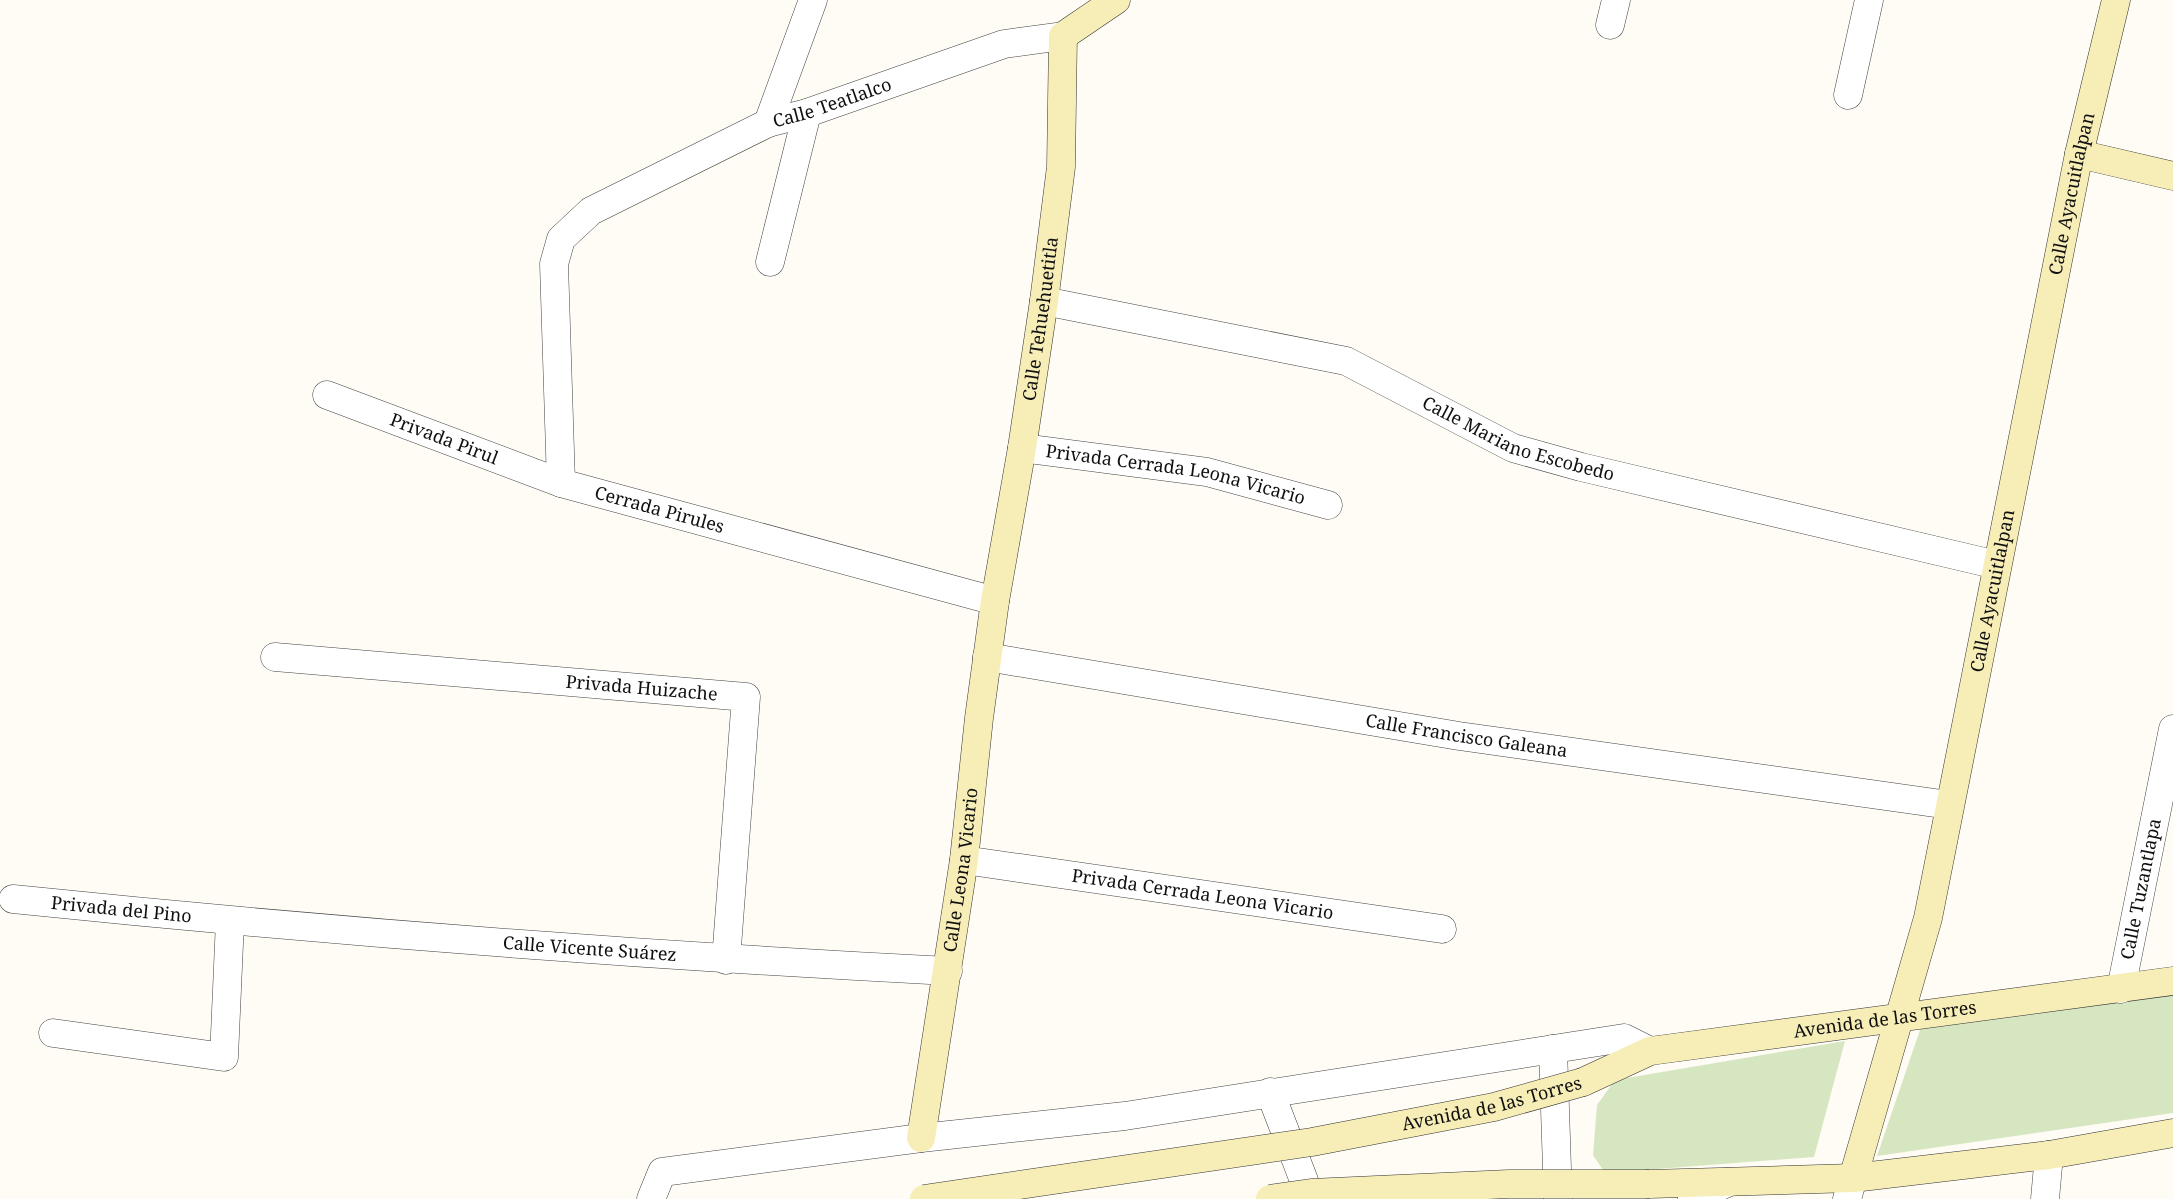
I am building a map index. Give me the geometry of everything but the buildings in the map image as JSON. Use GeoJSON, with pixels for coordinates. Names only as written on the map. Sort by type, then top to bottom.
{"type":"FeatureCollection","features":[{"type":"Feature","properties":{"kind":"street"},"geometry":{"type":"LineString","coordinates":[[768,124],[814,0]]}},
{"type":"Feature","properties":{"kind":"street","name":"Calle Teatlalco"},"geometry":{"type":"LineString","coordinates":[[561,483],[554,264],[562,239],[591,212],[768,124],[807,113],[1004,44],[1063,36],[1116,0]]}},
{"type":"Feature","properties":{"kind":"street"},"geometry":{"type":"LineString","coordinates":[[1848,95],[1869,0]]}},
{"type":"Feature","properties":{"kind":"street","name":"Calle Ayacuitlalpan"},"geometry":{"type":"LineString","coordinates":[[1850,1189],[1928,918],[2079,154],[2116,0]]}},
{"type":"Feature","properties":{"kind":"street","name":"Calle Tehuehuetitla"},"geometry":{"type":"LineString","coordinates":[[995,601],[1022,448],[1044,301],[1061,167],[1063,36]]}},
{"type":"Feature","properties":{"kind":"street"},"geometry":{"type":"LineString","coordinates":[[770,262],[807,113]]}},
{"type":"Feature","properties":{"kind":"street"},"geometry":{"type":"LineString","coordinates":[[2079,154],[2173,176]]}},
{"type":"Feature","properties":{"kind":"street","name":"Calle Mariano Escobedo"},"geometry":{"type":"LineString","coordinates":[[1044,301],[1346,361],[1513,448],[1581,467],[1997,565]]}},
{"type":"Feature","properties":{"kind":"street","name":"Privada Pirul"},"geometry":{"type":"LineString","coordinates":[[327,395],[561,483]]}},
{"type":"Feature","properties":{"kind":"street","name":"Privada Cerrada Leona Vicario"},"geometry":{"type":"LineString","coordinates":[[1022,448],[1207,472],[1328,505]]}},
{"type":"Feature","properties":{"kind":"street","name":"Cerrada Pirules"},"geometry":{"type":"LineString","coordinates":[[561,483],[995,601]]}},
{"type":"Feature","properties":{"kind":"street","name":"Calle Leona Vicario"},"geometry":{"type":"LineString","coordinates":[[921,1138],[964,860],[995,601]]}},
{"type":"Feature","properties":{"kind":"street","name":"Privada Huizache"},"geometry":{"type":"LineString","coordinates":[[275,657],[746,697],[726,960]]}},
{"type":"Feature","properties":{"kind":"street","name":"Calle Francisco Galeana"},"geometry":{"type":"LineString","coordinates":[[987,657],[1459,736],[1949,805]]}},
{"type":"Feature","properties":{"kind":"street","name":"Calle Tuzantlapa"},"geometry":{"type":"LineString","coordinates":[[2121,989],[2173,729]]}},
{"type":"Feature","properties":{"kind":"street","name":"Privada Cerrada Leona Vicario"},"geometry":{"type":"LineString","coordinates":[[964,860],[1442,929]]}},
{"type":"Feature","properties":{"kind":"street","name":"Privada del Pino"},"geometry":{"type":"LineString","coordinates":[[13,899],[230,921]]}},
{"type":"Feature","properties":{"kind":"street"},"geometry":{"type":"LineString","coordinates":[[53,1033],[224,1057],[230,921]]}},
{"type":"Feature","properties":{"kind":"street","name":"Calle Vicente Suárez"},"geometry":{"type":"LineString","coordinates":[[230,921],[726,960],[948,971]]}},
{"type":"Feature","properties":{"kind":"street","name":"Avenida de las Torres"},"geometry":{"type":"LineString","coordinates":[[924,1199],[1312,1142],[1494,1107],[1583,1082],[1650,1051],[2173,981]]}},
{"type":"Feature","properties":{"kind":"street"},"geometry":{"type":"LineString","coordinates":[[651,1199],[662,1172],[921,1138],[1124,1116],[1624,1038],[1650,1051]]}},
{"type":"Feature","properties":{"kind":"street"},"geometry":{"type":"LineString","coordinates":[[1554,1048],[1558,1199]]}},
{"type":"Feature","properties":{"kind":"street"},"geometry":{"type":"LineString","coordinates":[[1270,1092],[1311,1199]]}},
{"type":"Feature","properties":{"kind":"street"},"geometry":{"type":"LineString","coordinates":[[1270,1199],[1311,1193],[1509,1184],[1728,1182],[1850,1189],[2173,1133]]}},
{"type":"Feature","properties":{"kind":"street"},"geometry":{"type":"LineString","coordinates":[[2045,1199],[2050,1155]]}},
{"type":"Feature","properties":{"kind":"street"},"geometry":{"type":"LineString","coordinates":[[1692,1199],[1728,1182]]}},
{"type":"Feature","properties":{"kind":"green space"},"geometry":{"type":"Polygon","coordinates":[[[2173,991],[2173,1113],[1877,1156],[1921,1027],[2173,991]]]}},
{"type":"Feature","properties":{"kind":"green space"},"geometry":{"type":"Polygon","coordinates":[[[1845,1041],[1814,1157],[1605,1173],[1593,1155],[1597,1105],[1615,1080],[1845,1041]]]}}]}
